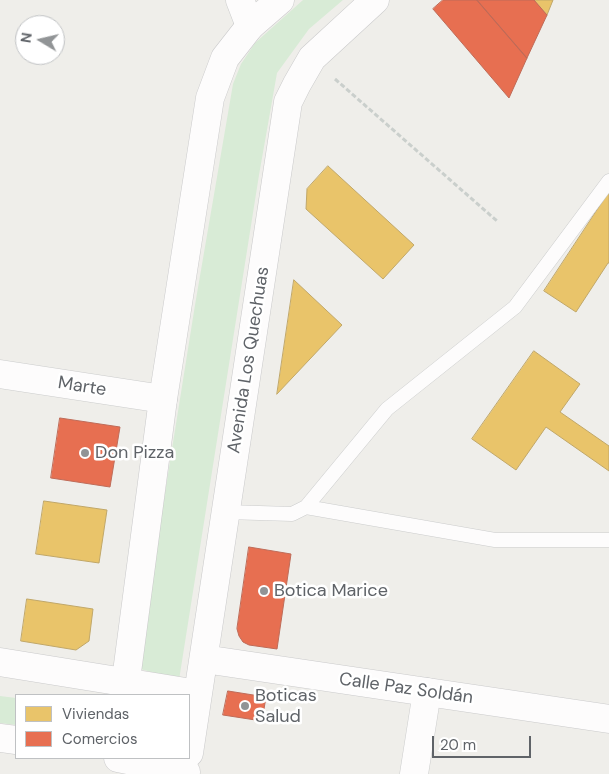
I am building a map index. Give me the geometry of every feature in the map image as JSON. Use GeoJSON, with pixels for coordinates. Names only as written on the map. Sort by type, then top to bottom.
{"type":"FeatureCollection","features":[{"type":"Feature","properties":{"kind":"main road"},"geometry":{"type":"LineString","coordinates":[[240,0],[250,26]]}},
{"type":"Feature","properties":{"kind":"main road"},"geometry":{"type":"LineString","coordinates":[[125,689],[163,399],[210,98],[225,58],[250,26],[280,0]]}},
{"type":"Feature","properties":{"kind":"main road","name":"Avenida Los Quechuas"},"geometry":{"type":"LineString","coordinates":[[190,745],[288,102],[312,58],[375,0]]}},
{"type":"Feature","properties":{"kind":"main road","name":"Marte"},"geometry":{"type":"LineString","coordinates":[[0,374],[163,399]]}},
{"type":"Feature","properties":{"kind":"main road","name":"Calle Paz Soldán"},"geometry":{"type":"LineString","coordinates":[[204,659],[609,719]]}},
{"type":"Feature","properties":{"kind":"main road"},"geometry":{"type":"LineString","coordinates":[[0,662],[125,689],[198,694]]}},
{"type":"Feature","properties":{"kind":"main road"},"geometry":{"type":"LineString","coordinates":[[414,774],[427,692]]}},
{"type":"Feature","properties":{"kind":"main road"},"geometry":{"type":"LineString","coordinates":[[0,738],[15,740]]}},
{"type":"Feature","properties":{"kind":"main road"},"geometry":{"type":"LineString","coordinates":[[112,774],[114,759]]}},
{"type":"Feature","properties":{"kind":"main road"},"geometry":{"type":"LineString","coordinates":[[130,759],[187,764]]}},
{"type":"Feature","properties":{"kind":"lane"},"geometry":{"type":"LineString","coordinates":[[226,512],[292,514],[306,507],[387,409],[515,307],[609,181]]}},
{"type":"Feature","properties":{"kind":"lane"},"geometry":{"type":"LineString","coordinates":[[306,507],[496,540],[609,540]]}},
{"type":"Feature","properties":{"kind":"path"},"geometry":{"type":"LineString","coordinates":[[312,58],[497,222]]}},
{"type":"Feature","properties":{"kind":"green space"},"geometry":{"type":"Polygon","coordinates":[[[303,0],[343,0],[309,29],[277,73],[259,175],[179,680],[137,668],[195,305],[233,84],[241,64],[255,43],[303,0]]]}},
{"type":"Feature","properties":{"kind":"green space"},"geometry":{"type":"Polygon","coordinates":[[[0,696],[15,698],[15,725],[0,723],[0,696]]]}},
{"type":"Feature","properties":{"kind":"building: Viviendas"},"geometry":{"type":"Polygon","coordinates":[[[534,0],[553,0],[547,15],[534,0]]]}},
{"type":"Feature","properties":{"kind":"building: Viviendas"},"geometry":{"type":"Polygon","coordinates":[[[328,166],[414,245],[383,279],[306,209],[307,189],[328,166]]]}},
{"type":"Feature","properties":{"kind":"building: Viviendas"},"geometry":{"type":"Polygon","coordinates":[[[609,192],[609,263],[576,312],[544,291],[609,192]]]}},
{"type":"Feature","properties":{"kind":"building: Viviendas"},"geometry":{"type":"Polygon","coordinates":[[[294,280],[342,325],[277,394],[294,280]]]}},
{"type":"Feature","properties":{"kind":"building: Viviendas"},"geometry":{"type":"Polygon","coordinates":[[[534,351],[580,384],[560,412],[609,446],[609,471],[546,427],[516,470],[472,439],[534,351]]]}},
{"type":"Feature","properties":{"kind":"building: Viviendas"},"geometry":{"type":"Polygon","coordinates":[[[44,501],[107,510],[99,563],[36,554],[44,501]]]}},
{"type":"Feature","properties":{"kind":"building: Viviendas"},"geometry":{"type":"Polygon","coordinates":[[[27,599],[93,609],[89,641],[76,650],[21,641],[27,599]]]}},
{"type":"Feature","properties":{"kind":"building: Comercios"},"geometry":{"type":"Polygon","coordinates":[[[443,0],[477,0],[527,58],[509,98],[433,9],[443,0]]]}},
{"type":"Feature","properties":{"kind":"building: Comercios"},"geometry":{"type":"Polygon","coordinates":[[[477,0],[534,0],[547,15],[527,58],[477,0]]]}},
{"type":"Feature","properties":{"kind":"building: Comercios","name":"Don Pizza"},"geometry":{"type":"Polygon","coordinates":[[[60,418],[120,427],[110,487],[51,478],[60,418]]]}},
{"type":"Feature","properties":{"kind":"building: Comercios","name":"Botica Marice"},"geometry":{"type":"Polygon","coordinates":[[[249,547],[291,554],[277,649],[249,645],[243,642],[237,629],[249,547]]]}},
{"type":"Feature","properties":{"kind":"building: Comercios","name":"Boticas Salud"},"geometry":{"type":"Polygon","coordinates":[[[228,691],[266,697],[262,721],[223,715],[228,691]]]}},
{"type":"Feature","properties":{"kind":"place","name":"Don Pizza"},"geometry":{"type":"Point","coordinates":[85,453]}},
{"type":"Feature","properties":{"kind":"place","name":"Botica Marice"},"geometry":{"type":"Point","coordinates":[264,591]}},
{"type":"Feature","properties":{"kind":"place","name":"Boticas Salud"},"geometry":{"type":"Point","coordinates":[245,706]}}]}
